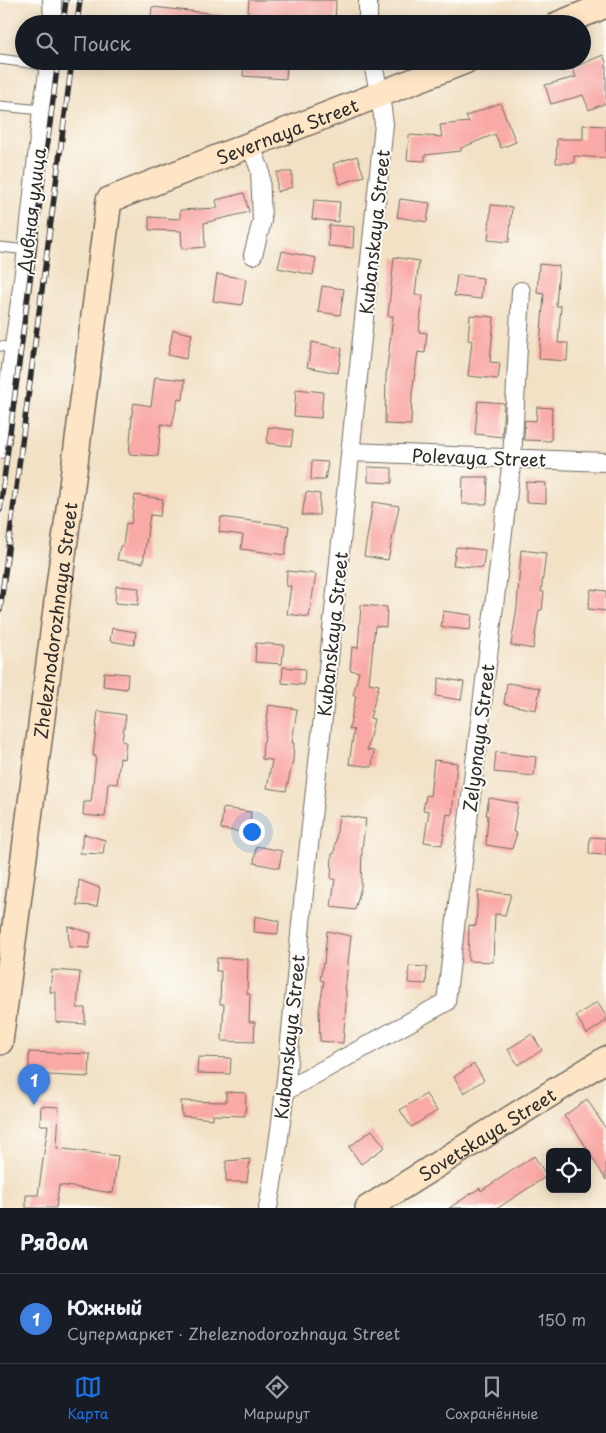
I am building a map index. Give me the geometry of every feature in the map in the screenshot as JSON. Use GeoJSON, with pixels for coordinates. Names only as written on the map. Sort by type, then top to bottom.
{"type":"FeatureCollection","features":[{"type":"Feature","properties":{"kind":"street"},"geometry":{"type":"LineString","coordinates":[[52,0],[53,15]]}},
{"type":"Feature","properties":{"kind":"street"},"geometry":{"type":"LineString","coordinates":[[368,0],[368,15]]}},
{"type":"Feature","properties":{"kind":"street"},"geometry":{"type":"LineString","coordinates":[[582,15],[606,5]]}},
{"type":"Feature","properties":{"kind":"street","name":"Дивная улица"},"geometry":{"type":"LineString","coordinates":[[0,448],[7,347],[27,250],[42,110],[49,70]]}},
{"type":"Feature","properties":{"kind":"street","name":"Kubanskaya Street"},"geometry":{"type":"LineString","coordinates":[[268,1208],[285,1091],[297,950],[352,452],[384,124],[374,70]]}},
{"type":"Feature","properties":{"kind":"street","name":"Severnaya Street"},"geometry":{"type":"LineString","coordinates":[[109,200],[442,70]]}},
{"type":"Feature","properties":{"kind":"street"},"geometry":{"type":"LineString","coordinates":[[251,146],[260,170],[262,212],[262,221],[253,255]]}},
{"type":"Feature","properties":{"kind":"street","name":"Zheleznodorozhnaya Street"},"geometry":{"type":"LineString","coordinates":[[0,1042],[109,200]]}},
{"type":"Feature","properties":{"kind":"street","name":"Zelyonaya Street"},"geometry":{"type":"LineString","coordinates":[[285,1091],[446,1002],[512,458],[521,290]]}},
{"type":"Feature","properties":{"kind":"street","name":"Polevaya Street"},"geometry":{"type":"LineString","coordinates":[[352,452],[606,462]]}},
{"type":"Feature","properties":{"kind":"street","name":"Sovetskaya Street"},"geometry":{"type":"LineString","coordinates":[[368,1208],[606,1059]]}},
{"type":"Feature","properties":{"kind":"lane"},"geometry":{"type":"LineString","coordinates":[[0,60],[15,61]]}},
{"type":"Feature","properties":{"kind":"lane"},"geometry":{"type":"LineString","coordinates":[[0,106],[42,110]]}},
{"type":"Feature","properties":{"kind":"lane"},"geometry":{"type":"LineString","coordinates":[[0,247],[27,250]]}},
{"type":"Feature","properties":{"kind":"building"},"geometry":{"type":"Polygon","coordinates":[[[249,0],[336,0],[335,15],[248,15],[249,0]]]}},
{"type":"Feature","properties":{"kind":"building"},"geometry":{"type":"Polygon","coordinates":[[[152,7],[226,15],[151,15],[152,7]]]}},
{"type":"Feature","properties":{"kind":"building"},"geometry":{"type":"Polygon","coordinates":[[[603,55],[606,62],[606,103],[589,110],[583,95],[551,104],[545,85],[576,77],[573,70],[591,70],[591,60],[603,55]]]}},
{"type":"Feature","properties":{"kind":"building"},"geometry":{"type":"Polygon","coordinates":[[[243,70],[286,70],[286,79],[243,76],[243,70]]]}},
{"type":"Feature","properties":{"kind":"building"},"geometry":{"type":"Polygon","coordinates":[[[500,103],[516,142],[501,148],[495,134],[461,148],[461,151],[425,155],[425,161],[407,160],[409,135],[442,137],[440,125],[469,122],[466,116],[500,103]]]}},
{"type":"Feature","properties":{"kind":"building"},"geometry":{"type":"Polygon","coordinates":[[[583,125],[606,126],[606,158],[574,156],[574,163],[556,163],[557,139],[583,139],[583,125]]]}},
{"type":"Feature","properties":{"kind":"building"},"geometry":{"type":"Polygon","coordinates":[[[357,156],[364,176],[340,184],[333,164],[357,156]]]}},
{"type":"Feature","properties":{"kind":"building"},"geometry":{"type":"Polygon","coordinates":[[[277,172],[292,172],[292,187],[277,192],[277,172]]]}},
{"type":"Feature","properties":{"kind":"building"},"geometry":{"type":"Polygon","coordinates":[[[244,193],[249,212],[204,223],[205,247],[182,249],[181,231],[149,230],[149,217],[180,219],[180,210],[218,208],[216,200],[244,193]]]}},
{"type":"Feature","properties":{"kind":"building"},"geometry":{"type":"Polygon","coordinates":[[[400,199],[430,203],[427,222],[397,217],[400,199]]]}},
{"type":"Feature","properties":{"kind":"building"},"geometry":{"type":"Polygon","coordinates":[[[314,200],[340,202],[338,222],[312,219],[314,200]]]}},
{"type":"Feature","properties":{"kind":"building"},"geometry":{"type":"Polygon","coordinates":[[[491,205],[512,207],[509,242],[488,240],[491,205]]]}},
{"type":"Feature","properties":{"kind":"building"},"geometry":{"type":"Polygon","coordinates":[[[329,225],[354,227],[353,248],[328,246],[329,225]]]}},
{"type":"Feature","properties":{"kind":"building"},"geometry":{"type":"Polygon","coordinates":[[[282,251],[316,258],[313,275],[278,268],[282,251]]]}},
{"type":"Feature","properties":{"kind":"building"},"geometry":{"type":"Polygon","coordinates":[[[394,257],[419,261],[415,295],[423,295],[419,332],[427,333],[425,353],[418,352],[412,393],[411,425],[385,424],[386,376],[393,316],[388,316],[394,257]]]}},
{"type":"Feature","properties":{"kind":"building"},"geometry":{"type":"Polygon","coordinates":[[[539,264],[559,266],[556,306],[561,306],[558,343],[568,343],[567,361],[539,359],[544,294],[537,293],[539,264]]]}},
{"type":"Feature","properties":{"kind":"building"},"geometry":{"type":"Polygon","coordinates":[[[217,274],[246,279],[242,305],[213,301],[217,274]]]}},
{"type":"Feature","properties":{"kind":"building"},"geometry":{"type":"Polygon","coordinates":[[[457,275],[483,278],[481,299],[454,296],[457,275]]]}},
{"type":"Feature","properties":{"kind":"building"},"geometry":{"type":"Polygon","coordinates":[[[322,286],[344,289],[340,315],[318,312],[322,286]]]}},
{"type":"Feature","properties":{"kind":"building"},"geometry":{"type":"Polygon","coordinates":[[[470,315],[494,317],[490,362],[500,363],[498,379],[468,376],[472,341],[468,340],[470,315]]]}},
{"type":"Feature","properties":{"kind":"building"},"geometry":{"type":"Polygon","coordinates":[[[173,330],[192,334],[186,359],[168,355],[173,330]]]}},
{"type":"Feature","properties":{"kind":"building"},"geometry":{"type":"Polygon","coordinates":[[[312,342],[342,348],[338,373],[307,367],[312,342]]]}},
{"type":"Feature","properties":{"kind":"building"},"geometry":{"type":"Polygon","coordinates":[[[155,377],[185,380],[183,400],[178,399],[172,426],[161,424],[158,456],[129,454],[131,418],[134,403],[151,406],[155,377]]]}},
{"type":"Feature","properties":{"kind":"building"},"geometry":{"type":"Polygon","coordinates":[[[296,389],[323,392],[321,418],[294,416],[296,389]]]}},
{"type":"Feature","properties":{"kind":"building"},"geometry":{"type":"Polygon","coordinates":[[[478,401],[504,403],[502,437],[475,434],[478,401]]]}},
{"type":"Feature","properties":{"kind":"building"},"geometry":{"type":"Polygon","coordinates":[[[537,407],[552,408],[551,441],[524,440],[525,420],[536,421],[537,407]]]}},
{"type":"Feature","properties":{"kind":"building"},"geometry":{"type":"Polygon","coordinates":[[[268,427],[293,430],[291,446],[267,443],[268,427]]]}},
{"type":"Feature","properties":{"kind":"building"},"geometry":{"type":"Polygon","coordinates":[[[312,461],[328,462],[325,480],[311,480],[312,461]]]}},
{"type":"Feature","properties":{"kind":"building"},"geometry":{"type":"Polygon","coordinates":[[[368,467],[392,468],[392,483],[368,482],[368,467]]]}},
{"type":"Feature","properties":{"kind":"building"},"geometry":{"type":"Polygon","coordinates":[[[463,477],[488,477],[487,504],[462,504],[463,477]]]}},
{"type":"Feature","properties":{"kind":"building"},"geometry":{"type":"Polygon","coordinates":[[[526,482],[546,483],[546,503],[526,502],[526,482]]]}},
{"type":"Feature","properties":{"kind":"building"},"geometry":{"type":"Polygon","coordinates":[[[306,492],[320,494],[319,515],[302,515],[306,492]]]}},
{"type":"Feature","properties":{"kind":"building"},"geometry":{"type":"Polygon","coordinates":[[[135,495],[163,499],[160,516],[150,515],[143,563],[117,560],[120,546],[123,546],[126,523],[131,524],[135,495]]]}},
{"type":"Feature","properties":{"kind":"building"},"geometry":{"type":"Polygon","coordinates":[[[373,502],[399,506],[388,560],[364,556],[373,502]]]}},
{"type":"Feature","properties":{"kind":"building"},"geometry":{"type":"Polygon","coordinates":[[[221,517],[289,526],[285,555],[241,549],[243,535],[219,532],[221,517]]]}},
{"type":"Feature","properties":{"kind":"building"},"geometry":{"type":"Polygon","coordinates":[[[456,547],[485,550],[483,568],[453,565],[456,547]]]}},
{"type":"Feature","properties":{"kind":"building"},"geometry":{"type":"Polygon","coordinates":[[[521,550],[546,553],[541,592],[544,592],[542,610],[539,610],[533,649],[511,645],[517,607],[521,550]]]}},
{"type":"Feature","properties":{"kind":"building"},"geometry":{"type":"Polygon","coordinates":[[[287,571],[316,574],[309,617],[287,614],[291,586],[286,586],[287,571]]]}},
{"type":"Feature","properties":{"kind":"building"},"geometry":{"type":"Polygon","coordinates":[[[116,586],[139,588],[138,605],[115,603],[116,586]]]}},
{"type":"Feature","properties":{"kind":"building"},"geometry":{"type":"Polygon","coordinates":[[[591,589],[606,591],[606,611],[588,609],[591,589]]]}},
{"type":"Feature","properties":{"kind":"building"},"geometry":{"type":"Polygon","coordinates":[[[361,605],[387,607],[386,627],[375,626],[369,683],[379,685],[370,718],[374,719],[367,750],[374,751],[372,767],[349,764],[354,730],[349,729],[356,696],[353,695],[359,672],[350,670],[352,647],[358,648],[361,605]]]}},
{"type":"Feature","properties":{"kind":"building"},"geometry":{"type":"Polygon","coordinates":[[[443,611],[472,615],[470,630],[441,627],[443,611]]]}},
{"type":"Feature","properties":{"kind":"building"},"geometry":{"type":"Polygon","coordinates":[[[112,628],[136,632],[134,645],[110,641],[112,628]]]}},
{"type":"Feature","properties":{"kind":"building"},"geometry":{"type":"Polygon","coordinates":[[[256,643],[284,645],[282,664],[255,662],[256,643]]]}},
{"type":"Feature","properties":{"kind":"building"},"geometry":{"type":"Polygon","coordinates":[[[283,667],[305,669],[304,685],[282,683],[283,667]]]}},
{"type":"Feature","properties":{"kind":"building"},"geometry":{"type":"Polygon","coordinates":[[[104,672],[128,674],[127,689],[103,686],[104,672]]]}},
{"type":"Feature","properties":{"kind":"building"},"geometry":{"type":"Polygon","coordinates":[[[439,678],[464,682],[461,700],[436,696],[439,678]]]}},
{"type":"Feature","properties":{"kind":"building"},"geometry":{"type":"Polygon","coordinates":[[[507,683],[540,688],[536,710],[504,704],[507,683]]]}},
{"type":"Feature","properties":{"kind":"building"},"geometry":{"type":"Polygon","coordinates":[[[269,705],[297,709],[292,743],[294,743],[293,761],[286,791],[267,788],[272,760],[262,759],[269,705]]]}},
{"type":"Feature","properties":{"kind":"building"},"geometry":{"type":"Polygon","coordinates":[[[98,711],[126,715],[122,741],[126,742],[124,759],[120,758],[117,784],[108,783],[105,817],[83,815],[84,802],[91,802],[96,756],[93,756],[98,711]]]}},
{"type":"Feature","properties":{"kind":"building"},"geometry":{"type":"Polygon","coordinates":[[[496,752],[536,757],[534,776],[494,772],[496,752]]]}},
{"type":"Feature","properties":{"kind":"building"},"geometry":{"type":"Polygon","coordinates":[[[434,760],[457,763],[452,815],[447,814],[442,845],[424,842],[429,811],[423,810],[426,795],[430,796],[434,760]]]}},
{"type":"Feature","properties":{"kind":"building"},"geometry":{"type":"Polygon","coordinates":[[[489,798],[518,803],[513,832],[517,833],[512,849],[486,845],[488,815],[486,815],[489,798]]]}},
{"type":"Feature","properties":{"kind":"building"},"geometry":{"type":"Polygon","coordinates":[[[223,808],[251,812],[249,833],[221,829],[223,808]]]}},
{"type":"Feature","properties":{"kind":"building"},"geometry":{"type":"Polygon","coordinates":[[[339,815],[366,819],[362,848],[361,887],[355,910],[331,907],[335,879],[331,879],[332,854],[334,854],[339,815]]]}},
{"type":"Feature","properties":{"kind":"building"},"geometry":{"type":"Polygon","coordinates":[[[84,834],[105,840],[103,854],[80,853],[84,834]]]}},
{"type":"Feature","properties":{"kind":"building"},"geometry":{"type":"Polygon","coordinates":[[[590,837],[606,838],[606,855],[589,854],[590,837]]]}},
{"type":"Feature","properties":{"kind":"building"},"geometry":{"type":"Polygon","coordinates":[[[256,846],[282,851],[279,868],[254,863],[256,846]]]}},
{"type":"Feature","properties":{"kind":"building"},"geometry":{"type":"Polygon","coordinates":[[[79,880],[100,888],[97,906],[77,905],[79,880]]]}},
{"type":"Feature","properties":{"kind":"building"},"geometry":{"type":"Polygon","coordinates":[[[478,891],[511,894],[505,915],[495,914],[493,962],[468,961],[469,925],[476,926],[478,891]]]}},
{"type":"Feature","properties":{"kind":"building"},"geometry":{"type":"Polygon","coordinates":[[[255,916],[279,921],[278,934],[254,932],[255,916]]]}},
{"type":"Feature","properties":{"kind":"building"},"geometry":{"type":"Polygon","coordinates":[[[68,926],[91,933],[89,948],[69,947],[68,926]]]}},
{"type":"Feature","properties":{"kind":"building"},"geometry":{"type":"Polygon","coordinates":[[[327,931],[351,936],[345,990],[346,1004],[343,1043],[320,1041],[319,1010],[324,981],[320,980],[324,964],[327,931]]]}},
{"type":"Feature","properties":{"kind":"building"},"geometry":{"type":"Polygon","coordinates":[[[217,958],[248,959],[247,994],[250,994],[249,1022],[255,1022],[254,1042],[222,1041],[224,1004],[220,1004],[221,971],[216,971],[217,958]]]}},
{"type":"Feature","properties":{"kind":"building"},"geometry":{"type":"Polygon","coordinates":[[[409,966],[427,967],[426,984],[408,983],[409,966]]]}},
{"type":"Feature","properties":{"kind":"building"},"geometry":{"type":"Polygon","coordinates":[[[52,970],[80,972],[77,1008],[85,1008],[85,1024],[56,1022],[56,992],[50,992],[52,970]]]}},
{"type":"Feature","properties":{"kind":"building"},"geometry":{"type":"Polygon","coordinates":[[[597,1002],[606,1016],[606,1021],[587,1034],[576,1016],[597,1002]]]}},
{"type":"Feature","properties":{"kind":"building"},"geometry":{"type":"Polygon","coordinates":[[[532,1034],[542,1050],[518,1065],[508,1049],[532,1034]]]}},
{"type":"Feature","properties":{"kind":"building"},"geometry":{"type":"Polygon","coordinates":[[[29,1052],[90,1054],[89,1077],[29,1074],[29,1052]]]}},
{"type":"Feature","properties":{"kind":"building"},"geometry":{"type":"Polygon","coordinates":[[[198,1057],[231,1058],[230,1074],[197,1073],[198,1057]]]}},
{"type":"Feature","properties":{"kind":"building"},"geometry":{"type":"Polygon","coordinates":[[[474,1064],[484,1080],[464,1093],[454,1077],[474,1064]]]}},
{"type":"Feature","properties":{"kind":"building"},"geometry":{"type":"Polygon","coordinates":[[[226,1092],[246,1093],[245,1116],[213,1115],[213,1119],[182,1116],[181,1101],[226,1102],[226,1092]]]}},
{"type":"Feature","properties":{"kind":"building"},"geometry":{"type":"Polygon","coordinates":[[[426,1094],[437,1111],[411,1127],[400,1110],[426,1094]]]}},
{"type":"Feature","properties":{"kind":"building"},"geometry":{"type":"Polygon","coordinates":[[[587,1099],[606,1129],[606,1180],[591,1155],[591,1148],[587,1148],[564,1116],[587,1099]]]}},
{"type":"Feature","properties":{"kind":"building"},"geometry":{"type":"Polygon","coordinates":[[[41,1106],[59,1107],[57,1148],[118,1156],[113,1193],[59,1185],[56,1208],[26,1208],[26,1195],[38,1195],[48,1125],[40,1125],[41,1106]]]}},
{"type":"Feature","properties":{"kind":"building"},"geometry":{"type":"Polygon","coordinates":[[[372,1130],[385,1147],[361,1164],[349,1147],[372,1130]]]}},
{"type":"Feature","properties":{"kind":"building"},"geometry":{"type":"Polygon","coordinates":[[[534,1156],[546,1174],[546,1177],[498,1208],[449,1208],[480,1188],[481,1191],[534,1156]]]}},
{"type":"Feature","properties":{"kind":"building"},"geometry":{"type":"Polygon","coordinates":[[[250,1159],[247,1182],[226,1182],[226,1161],[250,1159]]]}},
{"type":"Feature","properties":{"kind":"railway"},"geometry":{"type":"LineString","coordinates":[[64,15],[66,0]]}},
{"type":"Feature","properties":{"kind":"railway"},"geometry":{"type":"LineString","coordinates":[[78,15],[80,0]]}},
{"type":"Feature","properties":{"kind":"railway"},"geometry":{"type":"LineString","coordinates":[[0,510],[57,70]]}},
{"type":"Feature","properties":{"kind":"railway"},"geometry":{"type":"LineString","coordinates":[[0,610],[71,70]]}},
{"type":"Feature","properties":{"kind":"place","name":"Южный"},"geometry":{"type":"Point","coordinates":[34,1105]}}]}
